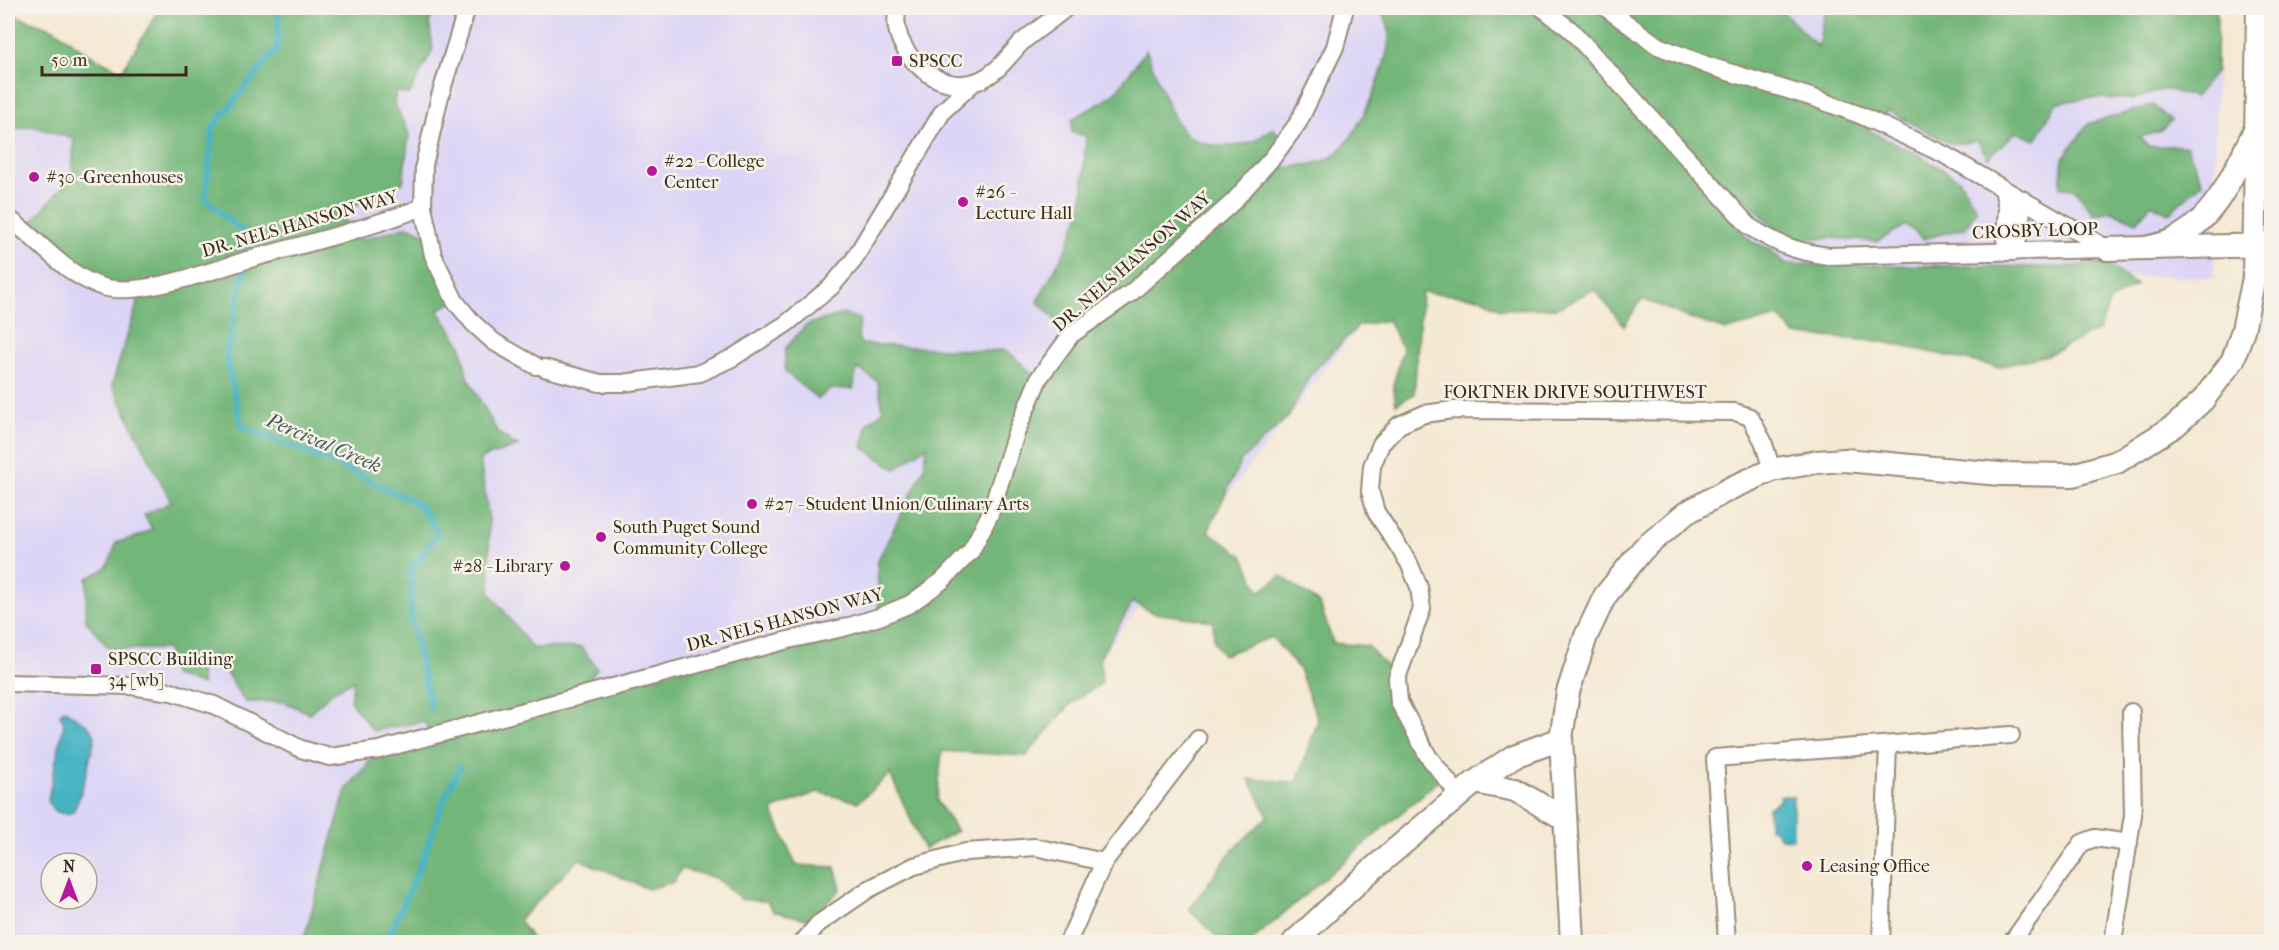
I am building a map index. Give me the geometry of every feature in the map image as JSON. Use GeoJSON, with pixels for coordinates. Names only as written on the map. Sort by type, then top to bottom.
{"type":"FeatureCollection","features":[{"type":"Feature","properties":{"kind":"street","name":"DR. NELS HANSON WAY"},"geometry":{"type":"LineString","coordinates":[[8,218],[72,272],[93,284],[106,288],[142,288],[320,240],[423,207],[424,165],[440,96],[467,8]]}},
{"type":"Feature","properties":{"kind":"street"},"geometry":{"type":"LineString","coordinates":[[898,8],[895,19],[903,48],[923,71],[945,83],[972,84]]}},
{"type":"Feature","properties":{"kind":"street"},"geometry":{"type":"LineString","coordinates":[[423,207],[433,255],[455,301],[473,323],[494,342],[540,367],[600,383],[623,383],[700,373],[732,358],[786,324],[831,287],[853,261],[943,111],[972,84],[995,71],[1022,43],[1066,8]]}},
{"type":"Feature","properties":{"kind":"street","name":"DR. NELS HANSON WAY"},"geometry":{"type":"LineString","coordinates":[[8,683],[131,686],[172,692],[214,705],[271,735],[311,752],[330,757],[379,750],[879,617],[910,604],[942,581],[971,550],[990,514],[1016,434],[1039,378],[1071,335],[1132,292],[1233,202],[1274,157],[1298,123],[1335,47],[1345,8]]}},
{"type":"Feature","properties":{"kind":"street","name":"CROSBY LOOP"},"geometry":{"type":"LineString","coordinates":[[1542,8],[1571,30],[1750,226],[1776,244],[1802,253],[1828,256],[2107,249]]}},
{"type":"Feature","properties":{"kind":"street","name":"CROSBY LOOP"},"geometry":{"type":"LineString","coordinates":[[1606,8],[1658,46],[1709,66],[1814,98],[1860,115],[1942,154],[2107,249]]}},
{"type":"Feature","properties":{"kind":"street"},"geometry":{"type":"LineString","coordinates":[[1572,942],[1561,739],[1568,692],[1586,636],[1605,596],[1643,549],[1686,513],[1731,488],[1772,470],[1816,462],[1845,460],[2000,474],[2073,475],[2117,462],[2176,425],[2203,400],[2233,360],[2243,330],[2263,244],[2258,123],[2258,8]]}},
{"type":"Feature","properties":{"kind":"street"},"geometry":{"type":"LineString","coordinates":[[2146,248],[2172,240],[2201,221],[2225,191],[2258,123]]}},
{"type":"Feature","properties":{"kind":"street"},"geometry":{"type":"LineString","coordinates":[[2004,189],[2007,207],[2005,240],[2011,252]]}},
{"type":"Feature","properties":{"kind":"street"},"geometry":{"type":"LineString","coordinates":[[2011,252],[2021,228],[2022,199]]}},
{"type":"Feature","properties":{"kind":"street"},"geometry":{"type":"LineString","coordinates":[[2107,249],[2263,244]]}},
{"type":"Feature","properties":{"kind":"street","name":"FORTNER DRIVE SOUTHWEST"},"geometry":{"type":"LineString","coordinates":[[1467,788],[1428,756],[1399,702],[1397,678],[1422,609],[1419,587],[1409,563],[1376,512],[1370,491],[1372,466],[1381,444],[1399,425],[1424,414],[1453,410],[1735,412],[1750,417],[1763,441],[1772,470]]}},
{"type":"Feature","properties":{"kind":"street"},"geometry":{"type":"LineString","coordinates":[[2113,942],[2133,815],[2131,712]]}},
{"type":"Feature","properties":{"kind":"street"},"geometry":{"type":"LineString","coordinates":[[1727,942],[1715,758],[2011,735]]}},
{"type":"Feature","properties":{"kind":"street"},"geometry":{"type":"LineString","coordinates":[[1068,942],[1104,862],[1198,739]]}},
{"type":"Feature","properties":{"kind":"street"},"geometry":{"type":"LineString","coordinates":[[1294,942],[1368,873],[1467,788],[1514,756],[1561,739]]}},
{"type":"Feature","properties":{"kind":"street"},"geometry":{"type":"LineString","coordinates":[[1881,942],[1888,745]]}},
{"type":"Feature","properties":{"kind":"street"},"geometry":{"type":"LineString","coordinates":[[1467,788],[1515,790],[1565,819]]}},
{"type":"Feature","properties":{"kind":"street"},"geometry":{"type":"LineString","coordinates":[[2012,942],[2082,843],[2095,838],[2129,843]]}},
{"type":"Feature","properties":{"kind":"street"},"geometry":{"type":"LineString","coordinates":[[803,942],[818,924],[868,889],[914,866],[966,852],[1035,847],[1104,862]]}},
{"type":"Feature","properties":{"kind":"shaded area","name":"South Puget Sound Community College"},"geometry":{"type":"Polygon","coordinates":[[[184,8],[2217,8],[2214,277],[1401,273],[1039,735],[415,752],[382,942],[8,942],[8,32],[119,87],[184,8]]]}},
{"type":"Feature","properties":{"kind":"green space"},"geometry":{"type":"Polygon","coordinates":[[[160,8],[442,8],[429,21],[433,49],[409,95],[396,91],[394,103],[409,134],[403,182],[384,196],[337,210],[361,240],[408,226],[429,235],[455,301],[438,310],[461,345],[467,376],[498,433],[518,446],[480,459],[489,520],[490,593],[532,648],[581,647],[597,668],[579,696],[879,617],[877,562],[924,469],[927,446],[895,469],[862,447],[868,423],[883,411],[878,382],[857,368],[853,389],[830,389],[818,399],[785,372],[785,349],[806,325],[843,314],[860,319],[858,337],[861,344],[985,351],[1006,350],[1038,378],[1071,335],[1037,301],[1067,247],[1082,208],[1086,136],[1072,133],[1072,119],[1104,101],[1118,89],[1146,50],[1169,107],[1186,134],[1192,139],[1216,146],[1234,146],[1252,142],[1273,128],[1291,149],[1276,168],[1323,161],[1337,153],[1355,130],[1372,97],[1385,61],[1389,32],[1379,8],[1779,8],[1818,47],[1825,8],[2217,8],[2216,71],[2195,97],[2165,89],[2134,99],[2089,98],[2056,103],[2036,140],[2016,132],[1988,158],[1978,141],[1950,144],[1889,111],[1868,130],[1915,153],[1959,179],[1977,210],[1965,228],[1923,239],[1906,225],[1877,242],[1831,238],[1786,239],[1739,193],[1717,191],[1722,215],[1736,221],[1752,242],[1769,248],[1785,264],[2060,267],[2105,263],[2136,285],[2110,301],[2099,330],[2047,355],[1998,367],[1879,341],[1795,335],[1779,317],[1726,330],[1642,299],[1624,326],[1594,289],[1557,308],[1501,309],[1481,298],[1422,292],[1414,394],[1396,404],[1393,385],[1403,350],[1388,320],[1358,326],[1310,375],[1289,416],[1241,461],[1208,531],[1243,556],[1260,592],[1281,576],[1320,604],[1333,643],[1368,646],[1397,678],[1399,702],[1444,776],[1250,942],[1222,942],[1189,910],[1229,854],[1268,816],[1249,779],[1297,782],[1318,720],[1299,669],[1272,637],[1223,655],[1214,642],[1213,621],[1154,613],[1133,602],[1100,657],[1102,683],[1071,704],[1026,756],[942,751],[937,801],[957,831],[924,849],[890,774],[858,802],[817,792],[772,810],[796,865],[835,867],[841,889],[810,920],[773,911],[767,901],[742,900],[716,878],[681,869],[674,882],[648,889],[579,859],[519,920],[534,942],[303,942],[346,790],[379,750],[429,737],[425,721],[373,731],[350,701],[354,680],[335,690],[309,713],[284,702],[245,702],[214,654],[198,660],[202,685],[173,675],[167,649],[110,649],[86,621],[87,578],[108,565],[116,543],[138,536],[152,528],[144,515],[171,502],[112,385],[142,288],[106,288],[24,231],[72,176],[74,139],[32,126],[16,129],[8,122],[8,13],[54,29],[88,54],[122,71],[160,8]]]}},
{"type":"Feature","properties":{"kind":"green space"},"geometry":{"type":"Polygon","coordinates":[[[2152,105],[2171,120],[2161,131],[2140,137],[2147,146],[2187,146],[2202,183],[2169,213],[2151,204],[2137,222],[2111,211],[2094,215],[2075,189],[2060,188],[2063,158],[2088,124],[2152,105]]]}},
{"type":"Feature","properties":{"kind":"water"},"geometry":{"type":"Polygon","coordinates":[[[66,710],[86,724],[95,736],[78,801],[73,812],[65,814],[54,810],[48,800],[64,723],[60,714],[66,710]]]}},
{"type":"Feature","properties":{"kind":"water"},"geometry":{"type":"Polygon","coordinates":[[[1780,796],[1793,796],[1793,839],[1781,838],[1769,828],[1768,808],[1779,801],[1780,796]]]}},
{"type":"Feature","properties":{"kind":"waterway","name":"Percival Creek"},"geometry":{"type":"LineString","coordinates":[[279,8],[277,48],[213,127],[205,199],[251,239],[226,356],[242,427],[337,464],[421,506],[438,533],[412,568],[411,618],[431,710]]}},
{"type":"Feature","properties":{"kind":"waterway","name":"Percival Creek"},"geometry":{"type":"LineString","coordinates":[[386,942],[422,861],[444,800],[460,767]]}},
{"type":"Feature","properties":{"kind":"place","name":"SPSCC"},"geometry":{"type":"Point","coordinates":[897,61]}},
{"type":"Feature","properties":{"kind":"place","name":"#22 - College Center"},"geometry":{"type":"Point","coordinates":[652,171]}},
{"type":"Feature","properties":{"kind":"place","name":"#30 -Greenhouses"},"geometry":{"type":"Point","coordinates":[34,177]}},
{"type":"Feature","properties":{"kind":"place","name":"#26 - Lecture Hall"},"geometry":{"type":"Point","coordinates":[963,202]}},
{"type":"Feature","properties":{"kind":"place","name":"#27 - Student Union/Culinary Arts"},"geometry":{"type":"Point","coordinates":[752,504]}},
{"type":"Feature","properties":{"kind":"place","name":"South Puget Sound Community College"},"geometry":{"type":"Point","coordinates":[601,537]}},
{"type":"Feature","properties":{"kind":"place","name":"#28 - Library"},"geometry":{"type":"Point","coordinates":[565,566]}},
{"type":"Feature","properties":{"kind":"place","name":"SPSCC Building 34 [wb]"},"geometry":{"type":"Point","coordinates":[96,669]}},
{"type":"Feature","properties":{"kind":"place","name":"Leasing Office"},"geometry":{"type":"Point","coordinates":[1807,866]}}]}
